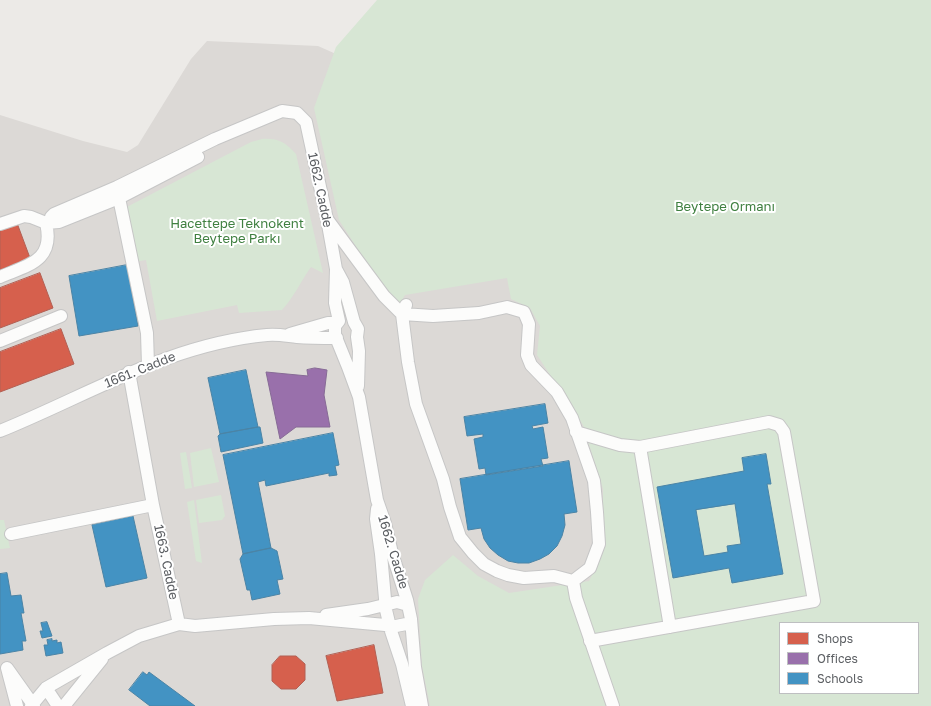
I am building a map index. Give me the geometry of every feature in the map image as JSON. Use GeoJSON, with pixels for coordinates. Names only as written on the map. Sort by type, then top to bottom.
{"type":"FeatureCollection","features":[{"type":"Feature","properties":{"kind":"street","name":"1662. Cadde"},"geometry":{"type":"LineString","coordinates":[[244,126],[282,112],[297,113],[306,122],[327,219],[336,270],[335,303],[338,322],[334,330],[358,397],[377,500],[408,605],[415,667],[422,706]]}},
{"type":"Feature","properties":{"kind":"street"},"geometry":{"type":"LineString","coordinates":[[0,224],[24,216],[48,223],[59,222],[119,198],[216,147],[244,126]]}},
{"type":"Feature","properties":{"kind":"street"},"geometry":{"type":"LineString","coordinates":[[0,277],[36,261],[44,254],[49,234],[48,223],[54,214],[116,187],[244,126]]}},
{"type":"Feature","properties":{"kind":"street"},"geometry":{"type":"LineString","coordinates":[[119,198],[147,333],[148,365]]}},
{"type":"Feature","properties":{"kind":"street"},"geometry":{"type":"LineString","coordinates":[[327,219],[384,296],[404,310],[433,316],[479,313],[507,307],[524,312],[529,324],[527,356],[531,365],[558,392],[572,418],[594,481],[599,544],[590,568],[573,581]]}},
{"type":"Feature","properties":{"kind":"street","name":"1662. Cadde"},"geometry":{"type":"LineString","coordinates":[[336,270],[342,282],[354,322],[358,329],[358,397]]}},
{"type":"Feature","properties":{"kind":"street"},"geometry":{"type":"LineString","coordinates":[[404,310],[408,362],[416,404],[443,479],[460,537],[484,564],[497,571],[524,578],[554,576],[573,581]]}},
{"type":"Feature","properties":{"kind":"street"},"geometry":{"type":"LineString","coordinates":[[0,341],[61,316]]}},
{"type":"Feature","properties":{"kind":"street"},"geometry":{"type":"LineString","coordinates":[[338,322],[347,319],[354,322]]}},
{"type":"Feature","properties":{"kind":"street","name":"1661. Cadde"},"geometry":{"type":"LineString","coordinates":[[287,335],[328,323],[338,322]]}},
{"type":"Feature","properties":{"kind":"street","name":"1661. Cadde"},"geometry":{"type":"LineString","coordinates":[[0,431],[130,372],[215,344],[267,335],[337,338]]}},
{"type":"Feature","properties":{"kind":"street"},"geometry":{"type":"LineString","coordinates":[[337,338],[340,341],[347,343],[351,342],[357,337]]}},
{"type":"Feature","properties":{"kind":"street","name":"1663. Cadde"},"geometry":{"type":"LineString","coordinates":[[130,372],[154,505],[179,624]]}},
{"type":"Feature","properties":{"kind":"street"},"geometry":{"type":"LineString","coordinates":[[576,432],[620,445],[640,447],[769,422],[779,425],[784,432],[814,601],[590,641]]}},
{"type":"Feature","properties":{"kind":"street"},"geometry":{"type":"LineString","coordinates":[[640,447],[670,627]]}},
{"type":"Feature","properties":{"kind":"street","name":"1662. Cadde"},"geometry":{"type":"LineString","coordinates":[[377,500],[376,519],[386,605],[412,706]]}},
{"type":"Feature","properties":{"kind":"street"},"geometry":{"type":"LineString","coordinates":[[11,534],[154,505]]}},
{"type":"Feature","properties":{"kind":"street"},"geometry":{"type":"LineString","coordinates":[[573,581],[576,598],[613,706]]}},
{"type":"Feature","properties":{"kind":"street"},"geometry":{"type":"LineString","coordinates":[[309,618],[397,602],[408,605]]}},
{"type":"Feature","properties":{"kind":"street"},"geometry":{"type":"LineString","coordinates":[[31,706],[46,688],[107,653],[139,636],[179,624],[195,626],[274,619],[309,618],[396,626],[411,624]]}},
{"type":"Feature","properties":{"kind":"street"},"geometry":{"type":"LineString","coordinates":[[64,706],[107,653]]}},
{"type":"Feature","properties":{"kind":"street"},"geometry":{"type":"LineString","coordinates":[[17,706],[8,668],[34,706]]}},
{"type":"Feature","properties":{"kind":"street"},"geometry":{"type":"LineString","coordinates":[[46,688],[58,706]]}},
{"type":"Feature","properties":{"kind":"shaded area"},"geometry":{"type":"Polygon","coordinates":[[[207,41],[318,46],[433,97],[779,622],[779,694],[855,706],[0,706],[0,115],[83,141],[127,152],[138,145],[191,59],[207,41]]]}},
{"type":"Feature","properties":{"kind":"green space","name":"Beytepe Ormanı"},"geometry":{"type":"Polygon","coordinates":[[[377,0],[931,0],[931,706],[430,706],[422,666],[418,599],[425,580],[453,555],[478,576],[509,593],[589,581],[603,553],[603,489],[583,425],[537,355],[540,326],[530,308],[511,299],[507,278],[405,295],[402,300],[403,304],[394,302],[372,275],[362,256],[339,220],[314,108],[336,47],[377,0]]]}},
{"type":"Feature","properties":{"kind":"green space","name":"Hacettepe Teknokent Beytepe Parkı"},"geometry":{"type":"Polygon","coordinates":[[[262,139],[277,140],[288,146],[296,154],[323,273],[311,267],[282,310],[239,313],[237,305],[157,321],[146,260],[134,262],[123,209],[251,142],[262,139]]]}},
{"type":"Feature","properties":{"kind":"green space"},"geometry":{"type":"Polygon","coordinates":[[[211,448],[219,482],[194,487],[190,453],[211,448]]]}},
{"type":"Feature","properties":{"kind":"green space"},"geometry":{"type":"Polygon","coordinates":[[[186,452],[192,488],[185,489],[180,453],[186,452]]]}},
{"type":"Feature","properties":{"kind":"green space"},"geometry":{"type":"Polygon","coordinates":[[[221,495],[225,516],[222,520],[199,523],[196,500],[221,495]]]}},
{"type":"Feature","properties":{"kind":"green space"},"geometry":{"type":"Polygon","coordinates":[[[194,500],[202,563],[196,561],[187,502],[194,500]]]}},
{"type":"Feature","properties":{"kind":"green space"},"geometry":{"type":"Polygon","coordinates":[[[0,520],[4,520],[10,548],[0,549],[0,520]]]}},
{"type":"Feature","properties":{"kind":"building: Shops"},"geometry":{"type":"Polygon","coordinates":[[[17,223],[30,258],[0,270],[0,230],[17,223]]]}},
{"type":"Feature","properties":{"kind":"building: Shops"},"geometry":{"type":"Polygon","coordinates":[[[40,273],[53,308],[0,328],[0,288],[40,273]]]}},
{"type":"Feature","properties":{"kind":"building: Shops"},"geometry":{"type":"Polygon","coordinates":[[[61,329],[74,364],[0,392],[0,352],[61,329]]]}},
{"type":"Feature","properties":{"kind":"building: Shops"},"geometry":{"type":"Polygon","coordinates":[[[374,645],[383,693],[337,701],[326,656],[374,645]]]}},
{"type":"Feature","properties":{"kind":"building: Shops"},"geometry":{"type":"Polygon","coordinates":[[[280,656],[296,656],[305,664],[305,680],[296,689],[281,689],[272,681],[272,665],[280,656]]]}},
{"type":"Feature","properties":{"kind":"building: Offices"},"geometry":{"type":"Polygon","coordinates":[[[315,368],[327,370],[324,395],[330,427],[296,427],[280,439],[266,372],[308,376],[307,370],[315,368]]]}},
{"type":"Feature","properties":{"kind":"building: Schools"},"geometry":{"type":"Polygon","coordinates":[[[127,265],[138,326],[79,336],[69,276],[127,265]]]}},
{"type":"Feature","properties":{"kind":"building: Schools"},"geometry":{"type":"Polygon","coordinates":[[[246,370],[258,427],[220,434],[208,378],[246,370]]]}},
{"type":"Feature","properties":{"kind":"building: Schools"},"geometry":{"type":"Polygon","coordinates":[[[545,404],[548,423],[532,426],[533,429],[543,427],[548,458],[541,459],[543,466],[486,475],[485,468],[479,469],[474,439],[483,437],[483,434],[467,436],[464,417],[545,404]]]}},
{"type":"Feature","properties":{"kind":"building: Schools"},"geometry":{"type":"Polygon","coordinates":[[[260,427],[263,443],[221,452],[218,436],[220,434],[260,427]]]}},
{"type":"Feature","properties":{"kind":"building: Schools"},"geometry":{"type":"Polygon","coordinates":[[[333,433],[339,465],[335,466],[337,475],[329,476],[329,473],[266,486],[265,480],[258,482],[271,548],[243,554],[223,455],[333,433]]]}},
{"type":"Feature","properties":{"kind":"building: Schools"},"geometry":{"type":"Polygon","coordinates":[[[766,454],[771,484],[767,484],[783,574],[732,583],[729,568],[673,578],[657,487],[744,471],[742,458],[766,454]],[[735,504],[696,510],[704,556],[728,552],[727,546],[741,544],[735,504]]]}},
{"type":"Feature","properties":{"kind":"building: Schools"},"geometry":{"type":"Polygon","coordinates":[[[569,461],[577,512],[564,514],[565,525],[562,536],[557,546],[549,554],[529,563],[508,561],[490,548],[484,539],[481,528],[468,530],[460,479],[569,461]]]}},
{"type":"Feature","properties":{"kind":"building: Schools"},"geometry":{"type":"Polygon","coordinates":[[[133,516],[147,578],[106,587],[92,525],[133,516]]]}},
{"type":"Feature","properties":{"kind":"building: Schools"},"geometry":{"type":"Polygon","coordinates":[[[271,548],[277,551],[283,579],[277,580],[280,594],[252,600],[250,590],[247,590],[240,559],[243,554],[271,548]]]}},
{"type":"Feature","properties":{"kind":"building: Schools"},"geometry":{"type":"Polygon","coordinates":[[[7,573],[11,596],[21,595],[24,613],[21,613],[26,641],[22,641],[23,650],[0,654],[0,574],[7,573]]]}},
{"type":"Feature","properties":{"kind":"building: Schools"},"geometry":{"type":"Polygon","coordinates":[[[47,622],[52,636],[42,638],[40,631],[43,631],[41,623],[47,622]]]}},
{"type":"Feature","properties":{"kind":"building: Schools"},"geometry":{"type":"Polygon","coordinates":[[[52,639],[52,641],[57,640],[57,643],[61,642],[63,653],[46,656],[44,645],[48,645],[47,640],[52,639]]]}},
{"type":"Feature","properties":{"kind":"building: Schools"},"geometry":{"type":"Polygon","coordinates":[[[143,672],[147,675],[149,672],[195,706],[150,706],[129,690],[143,672]]]}}]}
